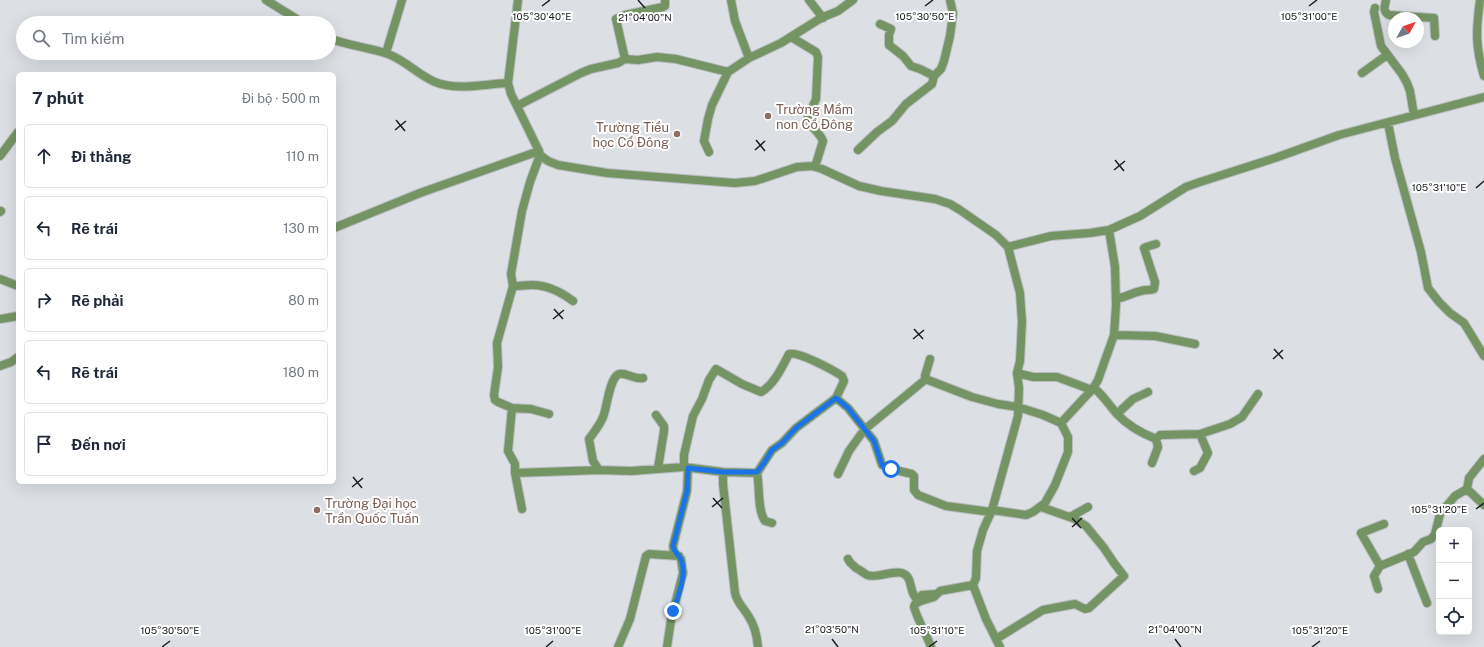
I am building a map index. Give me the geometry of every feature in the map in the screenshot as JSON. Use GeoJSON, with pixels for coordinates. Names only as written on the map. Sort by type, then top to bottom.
{"type":"FeatureCollection","features":[{"type":"Feature","properties":{"kind":"street"},"geometry":{"type":"LineString","coordinates":[[266,0],[291,16]]}},
{"type":"Feature","properties":{"kind":"street"},"geometry":{"type":"LineString","coordinates":[[386,53],[402,0]]}},
{"type":"Feature","properties":{"kind":"street"},"geometry":{"type":"LineString","coordinates":[[518,0],[508,83],[511,94],[540,153],[548,161],[558,165],[607,173],[735,183],[755,180],[797,167],[816,167],[858,186],[934,199],[946,203],[960,210],[996,235],[1008,247],[1020,293],[1022,322],[1020,361],[1017,373],[1019,388],[1018,416],[991,511],[983,530],[977,551],[976,578],[973,585],[986,619],[998,643],[1043,610],[1075,604],[1085,609],[1089,608],[1124,577],[1123,573],[1114,563],[1094,534],[1080,521],[1041,507]]}},
{"type":"Feature","properties":{"kind":"street"},"geometry":{"type":"LineString","coordinates":[[625,59],[616,19],[625,15],[663,7],[665,6],[665,0]]}},
{"type":"Feature","properties":{"kind":"street"},"geometry":{"type":"LineString","coordinates":[[731,0],[735,21],[748,58]]}},
{"type":"Feature","properties":{"kind":"street"},"geometry":{"type":"LineString","coordinates":[[809,0],[823,18]]}},
{"type":"Feature","properties":{"kind":"street"},"geometry":{"type":"LineString","coordinates":[[709,152],[704,141],[708,119],[722,83],[728,72],[748,58],[781,43],[823,18],[838,11],[853,0]]}},
{"type":"Feature","properties":{"kind":"street"},"geometry":{"type":"LineString","coordinates":[[858,150],[877,132],[892,121],[906,104],[932,84],[934,76],[944,61],[950,36],[953,13],[950,0]]}},
{"type":"Feature","properties":{"kind":"street"},"geometry":{"type":"LineString","coordinates":[[1386,0],[1384,10],[1389,15],[1434,18],[1435,36]]}},
{"type":"Feature","properties":{"kind":"street"},"geometry":{"type":"LineString","coordinates":[[1480,0],[1476,30],[1476,43],[1484,76]]}},
{"type":"Feature","properties":{"kind":"street"},"geometry":{"type":"LineString","coordinates":[[1375,8],[1374,12],[1381,46],[1402,74],[1410,91],[1414,115]]}},
{"type":"Feature","properties":{"kind":"street"},"geometry":{"type":"LineString","coordinates":[[880,24],[891,29],[889,35],[889,45],[903,56],[911,66],[934,76]]}},
{"type":"Feature","properties":{"kind":"street"},"geometry":{"type":"LineString","coordinates":[[791,37],[816,52],[818,57],[816,99],[808,117],[813,130],[821,137],[822,141],[816,167]]}},
{"type":"Feature","properties":{"kind":"street"},"geometry":{"type":"LineString","coordinates":[[336,41],[347,45],[386,53],[402,61],[428,78],[443,84],[459,86],[508,83]]}},
{"type":"Feature","properties":{"kind":"street"},"geometry":{"type":"LineString","coordinates":[[1362,73],[1387,55]]}},
{"type":"Feature","properties":{"kind":"street"},"geometry":{"type":"LineString","coordinates":[[517,106],[581,73],[591,69],[618,63],[625,59],[638,60],[657,57],[676,58],[728,72]]}},
{"type":"Feature","properties":{"kind":"street"},"geometry":{"type":"LineString","coordinates":[[1008,247],[1051,236],[1109,230],[1140,216],[1186,188],[1200,182],[1275,158],[1339,135],[1484,97]]}},
{"type":"Feature","properties":{"kind":"street"},"geometry":{"type":"LineString","coordinates":[[1388,123],[1394,158],[1421,252],[1428,288],[1450,313],[1464,323],[1484,356]]}},
{"type":"Feature","properties":{"kind":"street"},"geometry":{"type":"LineString","coordinates":[[0,156],[16,135]]}},
{"type":"Feature","properties":{"kind":"street"},"geometry":{"type":"LineString","coordinates":[[336,227],[420,193],[540,153]]}},
{"type":"Feature","properties":{"kind":"street"},"geometry":{"type":"LineString","coordinates":[[540,153],[522,211],[511,274],[513,286],[497,343],[498,367],[494,395],[498,402],[512,408],[531,409],[549,414]]}},
{"type":"Feature","properties":{"kind":"street"},"geometry":{"type":"LineString","coordinates":[[1061,423],[1093,389],[1098,380],[1114,335],[1116,299],[1115,267],[1109,230]]}},
{"type":"Feature","properties":{"kind":"street"},"geometry":{"type":"LineString","coordinates":[[1116,299],[1141,291],[1150,291],[1154,289],[1155,282],[1144,248],[1146,246],[1156,244]]}},
{"type":"Feature","properties":{"kind":"street"},"geometry":{"type":"LineString","coordinates":[[0,279],[16,285]]}},
{"type":"Feature","properties":{"kind":"street"},"geometry":{"type":"LineString","coordinates":[[513,286],[544,286],[557,290],[573,301]]}},
{"type":"Feature","properties":{"kind":"street"},"geometry":{"type":"LineString","coordinates":[[0,319],[16,316]]}},
{"type":"Feature","properties":{"kind":"street"},"geometry":{"type":"LineString","coordinates":[[1114,335],[1155,336],[1195,344]]}},
{"type":"Feature","properties":{"kind":"street"},"geometry":{"type":"LineString","coordinates":[[667,647],[672,615],[683,573],[682,563],[679,556],[674,552],[673,546],[687,491],[684,455],[693,416],[702,399],[709,380],[716,369],[742,384],[760,392],[765,390],[776,376],[789,354],[793,353],[810,359],[842,376],[844,381],[836,398],[796,428],[782,443],[772,450],[757,472],[761,513],[765,521],[772,523]]}},
{"type":"Feature","properties":{"kind":"street"},"geometry":{"type":"LineString","coordinates":[[0,366],[16,358]]}},
{"type":"Feature","properties":{"kind":"street"},"geometry":{"type":"LineString","coordinates":[[926,379],[925,376],[930,359]]}},
{"type":"Feature","properties":{"kind":"street"},"geometry":{"type":"LineString","coordinates":[[1017,373],[1033,377],[1057,377],[1093,389],[1101,394],[1127,424],[1139,432],[1156,439]]}},
{"type":"Feature","properties":{"kind":"street"},"geometry":{"type":"LineString","coordinates":[[599,470],[593,461],[590,439],[604,416],[605,403],[614,378],[618,374],[637,380],[643,378]]}},
{"type":"Feature","properties":{"kind":"street"},"geometry":{"type":"LineString","coordinates":[[836,398],[848,408],[875,443],[882,465],[891,469],[912,474],[914,476],[915,492],[918,495],[946,506],[1026,515],[1041,507],[1046,502],[1055,485],[1068,452],[1068,437],[1061,423],[1018,407],[998,404],[972,397],[926,379]]}},
{"type":"Feature","properties":{"kind":"street"},"geometry":{"type":"LineString","coordinates":[[838,474],[849,451],[864,430],[926,379]]}},
{"type":"Feature","properties":{"kind":"street"},"geometry":{"type":"LineString","coordinates":[[1117,414],[1133,399],[1148,392]]}},
{"type":"Feature","properties":{"kind":"street"},"geometry":{"type":"LineString","coordinates":[[1156,439],[1160,435],[1200,434],[1230,424],[1242,417],[1258,394]]}},
{"type":"Feature","properties":{"kind":"street"},"geometry":{"type":"LineString","coordinates":[[512,408],[508,451],[515,464],[515,473],[522,509]]}},
{"type":"Feature","properties":{"kind":"street"},"geometry":{"type":"LineString","coordinates":[[656,415],[664,426],[658,468]]}},
{"type":"Feature","properties":{"kind":"street"},"geometry":{"type":"LineString","coordinates":[[1194,471],[1200,468],[1208,453],[1200,434]]}},
{"type":"Feature","properties":{"kind":"street"},"geometry":{"type":"LineString","coordinates":[[1152,463],[1158,447],[1156,439]]}},
{"type":"Feature","properties":{"kind":"street"},"geometry":{"type":"LineString","coordinates":[[1378,588],[1374,576],[1380,566],[1414,552],[1423,542],[1431,539],[1436,531],[1440,514],[1455,496],[1467,489],[1469,478],[1484,459]]}},
{"type":"Feature","properties":{"kind":"street"},"geometry":{"type":"LineString","coordinates":[[515,473],[599,470],[631,471],[686,467],[723,472],[757,472]]}},
{"type":"Feature","properties":{"kind":"street"},"geometry":{"type":"LineString","coordinates":[[723,472],[735,593],[738,602],[752,620],[758,647]]}},
{"type":"Feature","properties":{"kind":"street"},"geometry":{"type":"LineString","coordinates":[[1467,489],[1484,505]]}},
{"type":"Feature","properties":{"kind":"street"},"geometry":{"type":"LineString","coordinates":[[1070,517],[1088,507]]}},
{"type":"Feature","properties":{"kind":"street"},"geometry":{"type":"LineString","coordinates":[[1380,566],[1361,533],[1384,524]]}},
{"type":"Feature","properties":{"kind":"street"},"geometry":{"type":"LineString","coordinates":[[618,647],[630,619],[646,556],[649,554],[679,556]]}},
{"type":"Feature","properties":{"kind":"street"},"geometry":{"type":"LineString","coordinates":[[1408,554],[1426,604]]}},
{"type":"Feature","properties":{"kind":"street"},"geometry":{"type":"LineString","coordinates":[[848,559],[850,563],[869,576],[901,573],[907,576],[911,583],[914,596],[917,599],[922,595],[936,594]]}},
{"type":"Feature","properties":{"kind":"street"},"geometry":{"type":"LineString","coordinates":[[930,647],[914,607],[916,604],[934,597],[940,590],[973,585]]}},
{"type":"Feature","properties":{"kind":"place","name":"Trường Mầm non Cổ Đông"},"geometry":{"type":"Point","coordinates":[768,116]}},
{"type":"Feature","properties":{"kind":"place","name":"Trường Tiểu học Cổ Đông"},"geometry":{"type":"Point","coordinates":[677,134]}},
{"type":"Feature","properties":{"kind":"place","name":"Trường Đại học Trần Quốc Tuấn"},"geometry":{"type":"Point","coordinates":[317,510]}},
{"type":"Feature","properties":{"kind":"route"},"geometry":{"type":"LineString","coordinates":[[673,611],[680,589],[683,570],[681,559],[674,552],[673,546],[688,486],[688,468],[723,472],[757,472],[760,470],[772,450],[782,443],[796,428],[836,398],[848,408],[874,441],[882,465],[891,469]]}}]}
